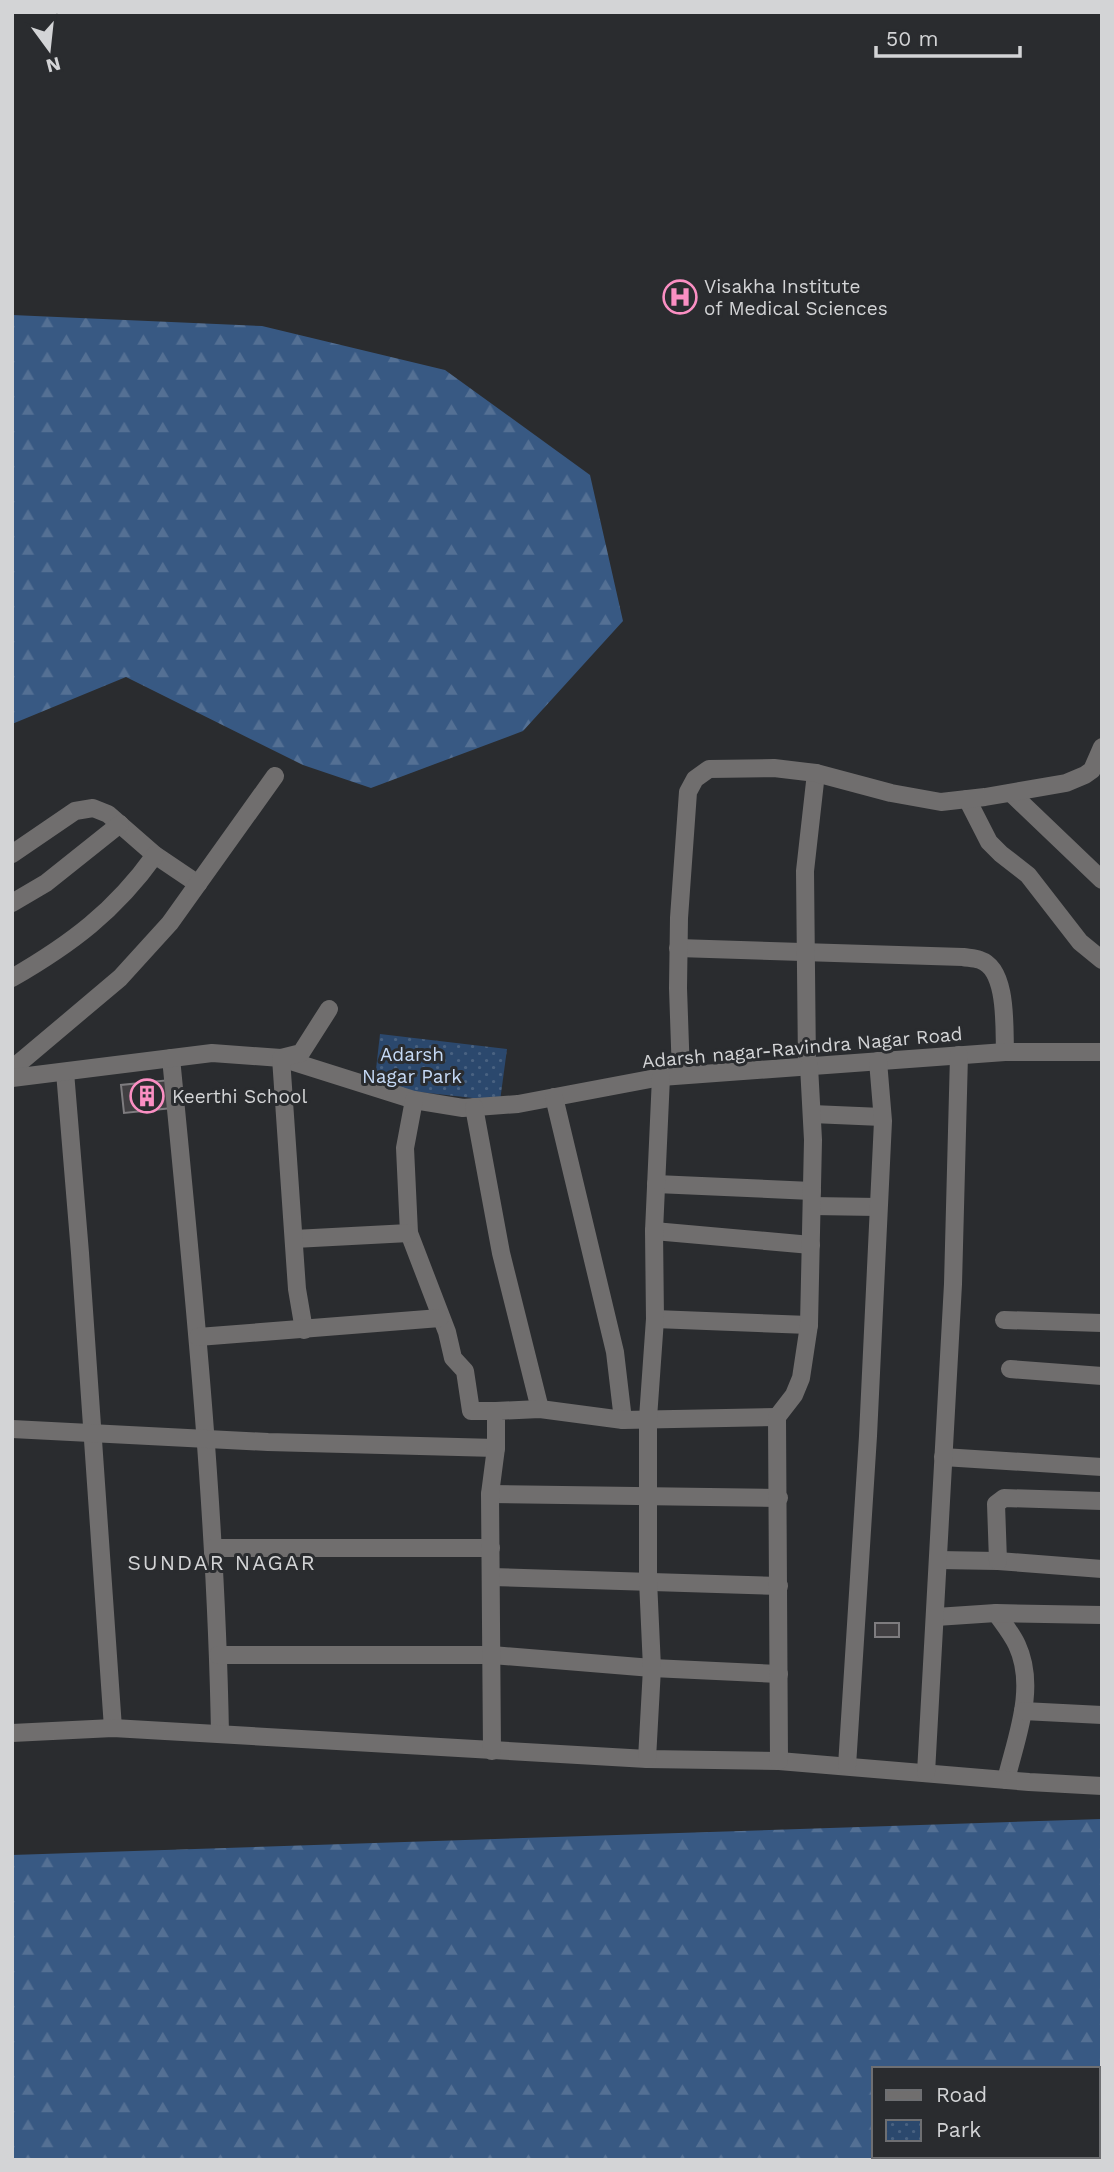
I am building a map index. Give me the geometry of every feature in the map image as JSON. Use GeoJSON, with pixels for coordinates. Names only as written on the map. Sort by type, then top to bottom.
{"type":"FeatureCollection","features":[{"type":"Feature","properties":{"kind":"street"},"geometry":{"type":"LineString","coordinates":[[681,1075],[678,948],[688,792],[695,779],[709,769],[774,768],[816,773],[891,793],[941,802],[1066,783],[1092,770],[1102,747]]}},
{"type":"Feature","properties":{"kind":"street"},"geometry":{"type":"LineString","coordinates":[[779,1761],[777,1418],[794,1395],[801,1378],[809,1325],[812,1114],[808,1066],[805,871],[816,773]]}},
{"type":"Feature","properties":{"kind":"street"},"geometry":{"type":"LineString","coordinates":[[12,1069],[120,978],[170,923],[275,776]]}},
{"type":"Feature","properties":{"kind":"street"},"geometry":{"type":"LineString","coordinates":[[1011,793],[1102,880]]}},
{"type":"Feature","properties":{"kind":"street"},"geometry":{"type":"LineString","coordinates":[[967,799],[989,842],[1028,875],[1080,942],[1102,960]]}},
{"type":"Feature","properties":{"kind":"street"},"geometry":{"type":"LineString","coordinates":[[12,854],[75,811],[93,808],[108,814],[155,855],[198,884]]}},
{"type":"Feature","properties":{"kind":"street"},"geometry":{"type":"LineString","coordinates":[[12,903],[47,883],[120,824]]}},
{"type":"Feature","properties":{"kind":"street"},"geometry":{"type":"LineString","coordinates":[[12,978],[61,949],[98,918],[135,882],[155,855]]}},
{"type":"Feature","properties":{"kind":"street"},"geometry":{"type":"LineString","coordinates":[[678,948],[963,957],[981,960],[993,969],[999,984],[1003,1001],[1005,1052]]}},
{"type":"Feature","properties":{"kind":"street"},"geometry":{"type":"LineString","coordinates":[[304,1330],[298,1289],[281,1058],[301,1053],[329,1009]]}},
{"type":"Feature","properties":{"kind":"street","name":"Adarsh nagar-Ravindra Nagar Road"},"geometry":{"type":"LineString","coordinates":[[12,1079],[212,1053],[281,1058],[414,1100],[463,1108],[518,1104],[681,1075],[1005,1052],[1102,1052]]}},
{"type":"Feature","properties":{"kind":"street"},"geometry":{"type":"LineString","coordinates":[[926,1773],[953,1284],[959,1055]]}},
{"type":"Feature","properties":{"kind":"street"},"geometry":{"type":"LineString","coordinates":[[171,1058],[198,1337],[214,1548],[220,1734]]}},
{"type":"Feature","properties":{"kind":"street"},"geometry":{"type":"LineString","coordinates":[[847,1766],[869,1436],[882,1117],[878,1061]]}},
{"type":"Feature","properties":{"kind":"street"},"geometry":{"type":"LineString","coordinates":[[65,1072],[113,1728]]}},
{"type":"Feature","properties":{"kind":"street"},"geometry":{"type":"LineString","coordinates":[[647,1759],[652,1668],[648,1580],[648,1418],[655,1318],[654,1231],[661,1077]]}},
{"type":"Feature","properties":{"kind":"street"},"geometry":{"type":"LineString","coordinates":[[554,1097],[615,1352],[623,1420]]}},
{"type":"Feature","properties":{"kind":"street"},"geometry":{"type":"LineString","coordinates":[[414,1100],[405,1148],[409,1233],[453,1357],[465,1371],[471,1411],[540,1409],[623,1420],[777,1418]]}},
{"type":"Feature","properties":{"kind":"street"},"geometry":{"type":"LineString","coordinates":[[474,1107],[500,1254],[540,1409]]}},
{"type":"Feature","properties":{"kind":"street"},"geometry":{"type":"LineString","coordinates":[[812,1114],[882,1117]]}},
{"type":"Feature","properties":{"kind":"street"},"geometry":{"type":"LineString","coordinates":[[656,1184],[878,1207]]}},
{"type":"Feature","properties":{"kind":"street"},"geometry":{"type":"LineString","coordinates":[[654,1231],[811,1244]]}},
{"type":"Feature","properties":{"kind":"street"},"geometry":{"type":"LineString","coordinates":[[294,1239],[409,1233]]}},
{"type":"Feature","properties":{"kind":"street"},"geometry":{"type":"LineString","coordinates":[[198,1337],[440,1318]]}},
{"type":"Feature","properties":{"kind":"street"},"geometry":{"type":"LineString","coordinates":[[655,1318],[809,1325]]}},
{"type":"Feature","properties":{"kind":"street"},"geometry":{"type":"LineString","coordinates":[[1003,1320],[1102,1323]]}},
{"type":"Feature","properties":{"kind":"street"},"geometry":{"type":"LineString","coordinates":[[1010,1369],[1102,1376]]}},
{"type":"Feature","properties":{"kind":"street"},"geometry":{"type":"LineString","coordinates":[[492,1751],[490,1494],[496,1448],[496,1411]]}},
{"type":"Feature","properties":{"kind":"street"},"geometry":{"type":"LineString","coordinates":[[12,1429],[93,1435],[496,1448]]}},
{"type":"Feature","properties":{"kind":"street"},"geometry":{"type":"LineString","coordinates":[[943,1457],[1102,1468]]}},
{"type":"Feature","properties":{"kind":"street"},"geometry":{"type":"LineString","coordinates":[[490,1494],[779,1498]]}},
{"type":"Feature","properties":{"kind":"street"},"geometry":{"type":"LineString","coordinates":[[998,1561],[998,1500],[1102,1501]]}},
{"type":"Feature","properties":{"kind":"street"},"geometry":{"type":"LineString","coordinates":[[214,1548],[491,1548]]}},
{"type":"Feature","properties":{"kind":"street"},"geometry":{"type":"LineString","coordinates":[[938,1560],[998,1561],[1102,1569]]}},
{"type":"Feature","properties":{"kind":"street"},"geometry":{"type":"LineString","coordinates":[[491,1577],[779,1586]]}},
{"type":"Feature","properties":{"kind":"street"},"geometry":{"type":"LineString","coordinates":[[936,1617],[996,1613],[1102,1615]]}},
{"type":"Feature","properties":{"kind":"street"},"geometry":{"type":"LineString","coordinates":[[996,1613],[1018,1646],[1026,1682],[1023,1711],[1006,1780]]}},
{"type":"Feature","properties":{"kind":"street"},"geometry":{"type":"LineString","coordinates":[[218,1655],[492,1655],[652,1668],[779,1674]]}},
{"type":"Feature","properties":{"kind":"street"},"geometry":{"type":"LineString","coordinates":[[1023,1711],[1102,1715]]}},
{"type":"Feature","properties":{"kind":"street"},"geometry":{"type":"LineString","coordinates":[[12,1733],[113,1728],[647,1759],[779,1761],[1102,1786]]}},
{"type":"Feature","properties":{"kind":"green space"},"geometry":{"type":"Polygon","coordinates":[[[12,315],[262,326],[445,370],[590,475],[623,621],[523,731],[371,788],[303,765],[126,677],[12,724],[12,315]]]}},
{"type":"Feature","properties":{"kind":"green space","name":"Adarsh Nagar Park"},"geometry":{"type":"Polygon","coordinates":[[[380,1034],[507,1049],[500,1101],[374,1087],[380,1034]]]}},
{"type":"Feature","properties":{"kind":"green space"},"geometry":{"type":"Polygon","coordinates":[[[1102,1819],[1102,2160],[12,2160],[12,1855],[1102,1819]]]}},
{"type":"Feature","properties":{"kind":"building","name":"Keerthi School"},"geometry":{"type":"Polygon","coordinates":[[[170,1080],[172,1108],[124,1113],[121,1085],[170,1080]]]}},
{"type":"Feature","properties":{"kind":"building"},"geometry":{"type":"Polygon","coordinates":[[[875,1623],[899,1623],[899,1637],[875,1637],[875,1623]]]}},
{"type":"Feature","properties":{"kind":"place","name":"Visakha Institute of Medical Sciences"},"geometry":{"type":"Point","coordinates":[680,297]}},
{"type":"Feature","properties":{"kind":"place","name":"Keerthi School"},"geometry":{"type":"Point","coordinates":[147,1096]}},
{"type":"Feature","properties":{"kind":"district","name":"SUNDAR NAGAR"},"geometry":{"type":"Point","coordinates":[222,1563]}}]}
